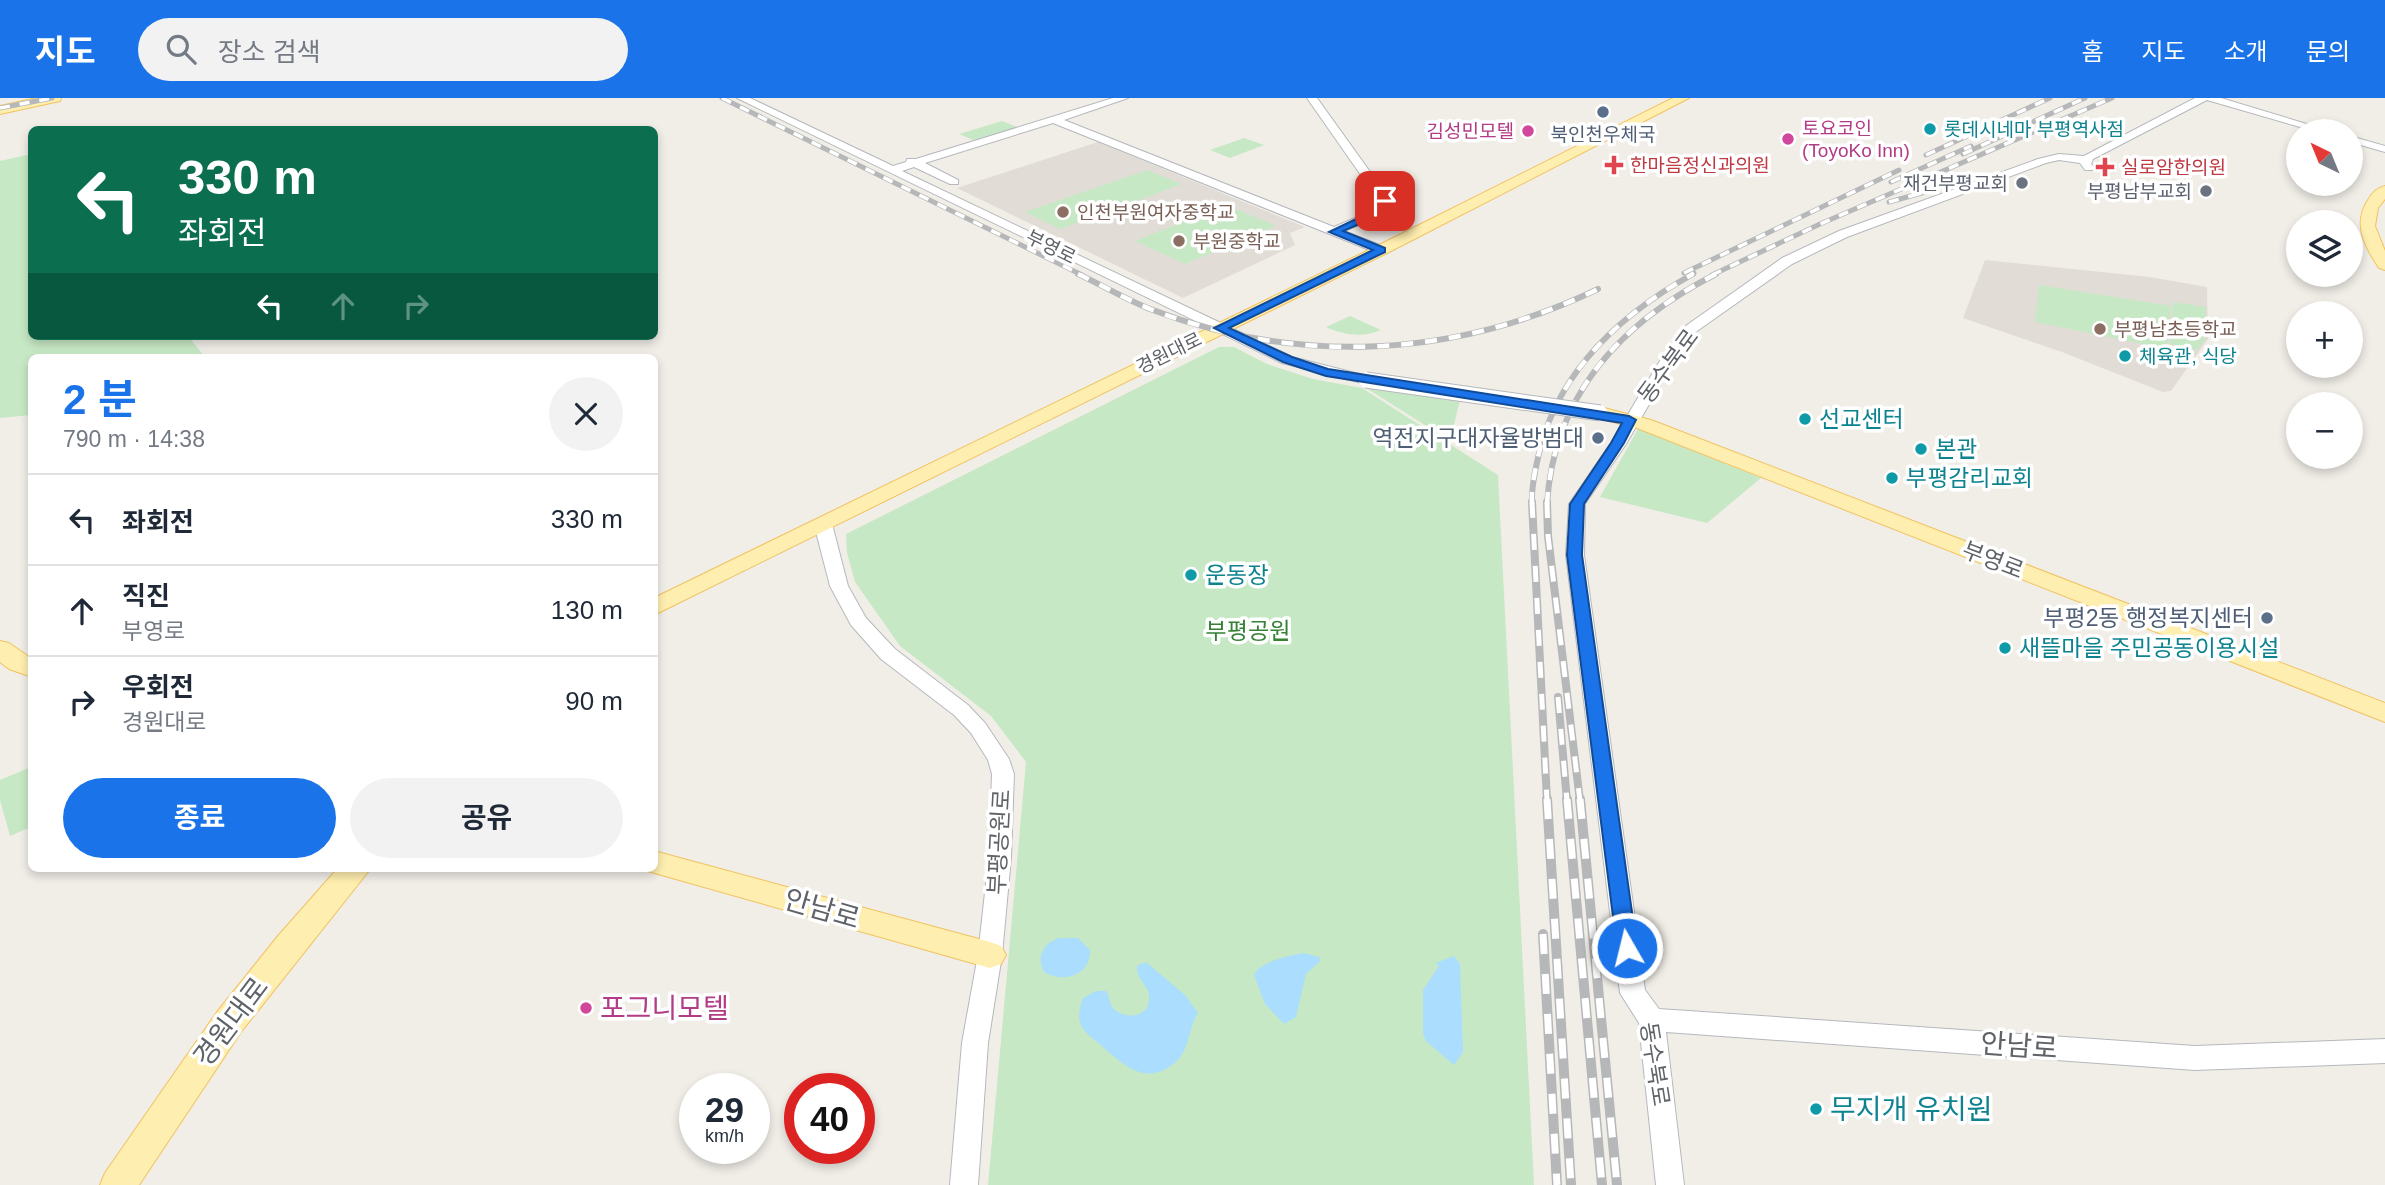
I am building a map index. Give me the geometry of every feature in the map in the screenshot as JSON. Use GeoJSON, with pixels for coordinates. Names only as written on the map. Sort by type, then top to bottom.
{"type":"FeatureCollection","features":[{"type":"Feature","properties":{"kind":"main road"},"geometry":{"type":"LineString","coordinates":[[0,110],[55,98]]}},
{"type":"Feature","properties":{"kind":"main road","name":"경원대로"},"geometry":{"type":"LineString","coordinates":[[658,606],[1683,98]]}},
{"type":"Feature","properties":{"kind":"main road"},"geometry":{"type":"LineString","coordinates":[[2385,190],[2371,202],[2365,223],[2374,247],[2385,265]]}},
{"type":"Feature","properties":{"kind":"main road","name":"부영로"},"geometry":{"type":"LineString","coordinates":[[1600,414],[1629,420],[2385,713]]}},
{"type":"Feature","properties":{"kind":"main road"},"geometry":{"type":"LineString","coordinates":[[0,649],[28,666]]}},
{"type":"Feature","properties":{"kind":"main road","name":"안남로"},"geometry":{"type":"LineString","coordinates":[[658,863],[990,955]]}},
{"type":"Feature","properties":{"kind":"main road","name":"경원대로"},"geometry":{"type":"LineString","coordinates":[[118,1185],[229,1022],[289,945],[353,872]]}},
{"type":"Feature","properties":{"kind":"street","name":"부영로"},"geometry":{"type":"LineString","coordinates":[[742,98],[1287,360],[1366,380],[1600,414]]}},
{"type":"Feature","properties":{"kind":"street"},"geometry":{"type":"LineString","coordinates":[[892,170],[910,160],[1055,120],[1123,98]]}},
{"type":"Feature","properties":{"kind":"street"},"geometry":{"type":"LineString","coordinates":[[1312,98],[1385,201],[1381,211],[1334,232]]}},
{"type":"Feature","properties":{"kind":"street","name":"동수북로"},"geometry":{"type":"LineString","coordinates":[[1670,1185],[1652,1020],[1633,993],[1575,555],[1577,504],[1618,443],[1629,420],[1674,349],[1692,328],[1787,261],[1843,234],[2004,173],[2059,157],[2087,164],[2203,98]]}},
{"type":"Feature","properties":{"kind":"street"},"geometry":{"type":"LineString","coordinates":[[2210,98],[2286,120]]}},
{"type":"Feature","properties":{"kind":"street"},"geometry":{"type":"LineString","coordinates":[[1055,120],[1381,250]]}},
{"type":"Feature","properties":{"kind":"street"},"geometry":{"type":"LineString","coordinates":[[2363,143],[2385,149]]}},
{"type":"Feature","properties":{"kind":"street"},"geometry":{"type":"LineString","coordinates":[[910,160],[954,182]]}},
{"type":"Feature","properties":{"kind":"street","name":"부평공원로"},"geometry":{"type":"LineString","coordinates":[[823,524],[839,586],[858,621],[888,654],[961,710],[978,728],[998,759],[1003,774],[1004,802],[990,955],[975,1043],[964,1185]]}},
{"type":"Feature","properties":{"kind":"street","name":"안남로"},"geometry":{"type":"LineString","coordinates":[[1652,1020],[2194,1058],[2385,1051]]}},
{"type":"Feature","properties":{"kind":"shaded area"},"geometry":{"type":"Polygon","coordinates":[[[1098,142],[1305,227],[1290,233],[1295,245],[1183,298],[957,188],[1098,142]]]}},
{"type":"Feature","properties":{"kind":"shaded area","name":"부평남초등학교"},"geometry":{"type":"Polygon","coordinates":[[[1985,260],[2150,277],[2207,287],[2208,339],[2171,391],[2163,392],[2062,352],[1963,318],[1985,260]]]}},
{"type":"Feature","properties":{"kind":"green space"},"geometry":{"type":"Polygon","coordinates":[[[1002,121],[1017,127],[973,140],[959,134],[1002,121]]]}},
{"type":"Feature","properties":{"kind":"green space"},"geometry":{"type":"Polygon","coordinates":[[[1244,138],[1264,145],[1230,158],[1210,150],[1244,138]]]}},
{"type":"Feature","properties":{"kind":"green space"},"geometry":{"type":"Polygon","coordinates":[[[28,155],[28,340],[191,340],[203,354],[28,354],[28,415],[0,418],[0,161],[28,155]]]}},
{"type":"Feature","properties":{"kind":"green space"},"geometry":{"type":"Polygon","coordinates":[[[1147,170],[1182,184],[1060,229],[1025,212],[1147,170]]]}},
{"type":"Feature","properties":{"kind":"green space"},"geometry":{"type":"Polygon","coordinates":[[[1226,205],[1276,226],[1185,264],[1135,241],[1226,205]]]}},
{"type":"Feature","properties":{"kind":"green space"},"geometry":{"type":"Polygon","coordinates":[[[2039,285],[2171,306],[2167,349],[2035,322],[2039,285]]]}},
{"type":"Feature","properties":{"kind":"green space"},"geometry":{"type":"Polygon","coordinates":[[[2173,302],[2206,307],[2205,339],[2197,350],[2170,344],[2173,302]]]}},
{"type":"Feature","properties":{"kind":"green space"},"geometry":{"type":"Polygon","coordinates":[[[1350,316],[1381,330],[1354,334],[1326,327],[1350,316]]]}},
{"type":"Feature","properties":{"kind":"green space","name":"부평공원"},"geometry":{"type":"Polygon","coordinates":[[[1219,347],[1234,347],[1267,364],[1313,379],[1362,388],[1498,475],[1534,1185],[988,1185],[1026,762],[991,716],[900,646],[855,582],[847,553],[846,534],[1219,347]]]}},
{"type":"Feature","properties":{"kind":"green space"},"geometry":{"type":"Polygon","coordinates":[[[1366,388],[1460,400],[1454,424],[1439,434],[1366,388]]]}},
{"type":"Feature","properties":{"kind":"green space"},"geometry":{"type":"Polygon","coordinates":[[[1638,429],[1761,478],[1707,523],[1600,497],[1638,429]]]}},
{"type":"Feature","properties":{"kind":"green space"},"geometry":{"type":"Polygon","coordinates":[[[28,768],[28,828],[10,836],[0,800],[0,780],[28,768]]]}},
{"type":"Feature","properties":{"kind":"water"},"geometry":{"type":"Polygon","coordinates":[[[1059,938],[1078,938],[1090,950],[1086,966],[1075,975],[1060,977],[1044,972],[1042,951],[1049,943],[1059,938]]]}},
{"type":"Feature","properties":{"kind":"water"},"geometry":{"type":"Polygon","coordinates":[[[1303,953],[1319,957],[1320,961],[1306,974],[1296,1017],[1284,1024],[1265,1004],[1254,975],[1262,966],[1303,953]]]}},
{"type":"Feature","properties":{"kind":"water"},"geometry":{"type":"Polygon","coordinates":[[[1454,956],[1460,964],[1463,1052],[1454,1065],[1426,1041],[1423,1033],[1423,990],[1439,966],[1436,963],[1454,956]]]}},
{"type":"Feature","properties":{"kind":"water"},"geometry":{"type":"Polygon","coordinates":[[[1146,962],[1185,995],[1198,1013],[1181,1057],[1156,1073],[1138,1072],[1129,1068],[1085,1031],[1079,1015],[1083,998],[1096,991],[1106,991],[1113,1008],[1121,1013],[1133,1016],[1143,1012],[1147,1008],[1149,995],[1138,975],[1137,966],[1146,962]]]}},
{"type":"Feature","properties":{"kind":"railway"},"geometry":{"type":"LineString","coordinates":[[0,108],[52,98]]}},
{"type":"Feature","properties":{"kind":"railway"},"geometry":{"type":"LineString","coordinates":[[722,98],[1082,275]]}},
{"type":"Feature","properties":{"kind":"railway"},"geometry":{"type":"LineString","coordinates":[[1926,155],[2050,98]]}},
{"type":"Feature","properties":{"kind":"railway"},"geometry":{"type":"LineString","coordinates":[[1963,154],[2085,98]]}},
{"type":"Feature","properties":{"kind":"railway"},"geometry":{"type":"LineString","coordinates":[[1712,275],[1820,224],[2112,98]]}},
{"type":"Feature","properties":{"kind":"railway"},"geometry":{"type":"LineString","coordinates":[[1891,182],[1971,146]]}},
{"type":"Feature","properties":{"kind":"railway"},"geometry":{"type":"LineString","coordinates":[[1684,273],[1899,170]]}},
{"type":"Feature","properties":{"kind":"railway"},"geometry":{"type":"LineString","coordinates":[[1889,202],[1929,191]]}},
{"type":"Feature","properties":{"kind":"railway"},"geometry":{"type":"LineString","coordinates":[[1690,275],[1694,273]]}},
{"type":"Feature","properties":{"kind":"railway"},"geometry":{"type":"LineString","coordinates":[[1078,274],[1150,309],[1206,327],[1263,340],[1320,346],[1376,346],[1433,341],[1489,329],[1544,312],[1598,289]]}},
{"type":"Feature","properties":{"kind":"railway"},"geometry":{"type":"LineString","coordinates":[[1532,502],[1537,462],[1546,431],[1558,402],[1574,375],[1594,351],[1640,308],[1693,274]]}},
{"type":"Feature","properties":{"kind":"railway"},"geometry":{"type":"LineString","coordinates":[[1547,504],[1552,464],[1563,428],[1579,395],[1599,365],[1623,339],[1651,315],[1716,274]]}},
{"type":"Feature","properties":{"kind":"railway"},"geometry":{"type":"LineString","coordinates":[[1532,502],[1547,801]]}},
{"type":"Feature","properties":{"kind":"railway"},"geometry":{"type":"LineString","coordinates":[[1547,504],[1548,536],[1580,801]]}},
{"type":"Feature","properties":{"kind":"railway"},"geometry":{"type":"LineString","coordinates":[[1558,697],[1567,801]]}},
{"type":"Feature","properties":{"kind":"railway"},"geometry":{"type":"LineString","coordinates":[[1547,799],[1571,1185]]}},
{"type":"Feature","properties":{"kind":"railway"},"geometry":{"type":"LineString","coordinates":[[1567,799],[1602,1185]]}},
{"type":"Feature","properties":{"kind":"railway"},"geometry":{"type":"LineString","coordinates":[[1580,799],[1617,1185]]}},
{"type":"Feature","properties":{"kind":"railway"},"geometry":{"type":"LineString","coordinates":[[1543,934],[1557,1185]]}},
{"type":"Feature","properties":{"kind":"place","name":"북인천우체국"},"geometry":{"type":"Point","coordinates":[1603,112]}},
{"type":"Feature","properties":{"kind":"place","name":"롯데시네마 부평역사점"},"geometry":{"type":"Point","coordinates":[1930,129]}},
{"type":"Feature","properties":{"kind":"place","name":"김성민모텔"},"geometry":{"type":"Point","coordinates":[1528,131]}},
{"type":"Feature","properties":{"kind":"place","name":"토요코인 (ToyoKo Inn)"},"geometry":{"type":"Point","coordinates":[1788,139]}},
{"type":"Feature","properties":{"kind":"place","name":"한마음정신과의원"},"geometry":{"type":"Point","coordinates":[1614,165]}},
{"type":"Feature","properties":{"kind":"place","name":"실로암한의원"},"geometry":{"type":"Point","coordinates":[2105,167]}},
{"type":"Feature","properties":{"kind":"place","name":"재건부평교회"},"geometry":{"type":"Point","coordinates":[2022,183]}},
{"type":"Feature","properties":{"kind":"place","name":"부평남부교회"},"geometry":{"type":"Point","coordinates":[2206,191]}},
{"type":"Feature","properties":{"kind":"place","name":"인천부원여자중학교"},"geometry":{"type":"Point","coordinates":[1063,212]}},
{"type":"Feature","properties":{"kind":"place","name":"부원중학교"},"geometry":{"type":"Point","coordinates":[1179,241]}},
{"type":"Feature","properties":{"kind":"place","name":"부평남초등학교"},"geometry":{"type":"Point","coordinates":[2100,329]}},
{"type":"Feature","properties":{"kind":"place","name":"체육관, 식당"},"geometry":{"type":"Point","coordinates":[2125,356]}},
{"type":"Feature","properties":{"kind":"place","name":"선교센터"},"geometry":{"type":"Point","coordinates":[1805,419]}},
{"type":"Feature","properties":{"kind":"place","name":"역전지구대자율방범대"},"geometry":{"type":"Point","coordinates":[1598,438]}},
{"type":"Feature","properties":{"kind":"place","name":"본관"},"geometry":{"type":"Point","coordinates":[1921,449]}},
{"type":"Feature","properties":{"kind":"place","name":"부평감리교회"},"geometry":{"type":"Point","coordinates":[1892,478]}},
{"type":"Feature","properties":{"kind":"place","name":"운동장"},"geometry":{"type":"Point","coordinates":[1191,575]}},
{"type":"Feature","properties":{"kind":"place","name":"부평2동 행정복지센터"},"geometry":{"type":"Point","coordinates":[2267,618]}},
{"type":"Feature","properties":{"kind":"place","name":"새뜰마을 주민공동이용시설"},"geometry":{"type":"Point","coordinates":[2005,648]}},
{"type":"Feature","properties":{"kind":"place","name":"포그니모텔"},"geometry":{"type":"Point","coordinates":[586,1008]}},
{"type":"Feature","properties":{"kind":"place","name":"무지개 유치원"},"geometry":{"type":"Point","coordinates":[1816,1109]}},
{"type":"Feature","properties":{"kind":"route"},"geometry":{"type":"LineString","coordinates":[[1385,201],[1381,211],[1334,232],[1381,250],[1220,328],[1287,360],[1326,372],[1629,420],[1618,443],[1577,504],[1575,555],[1627,948]]}}]}
